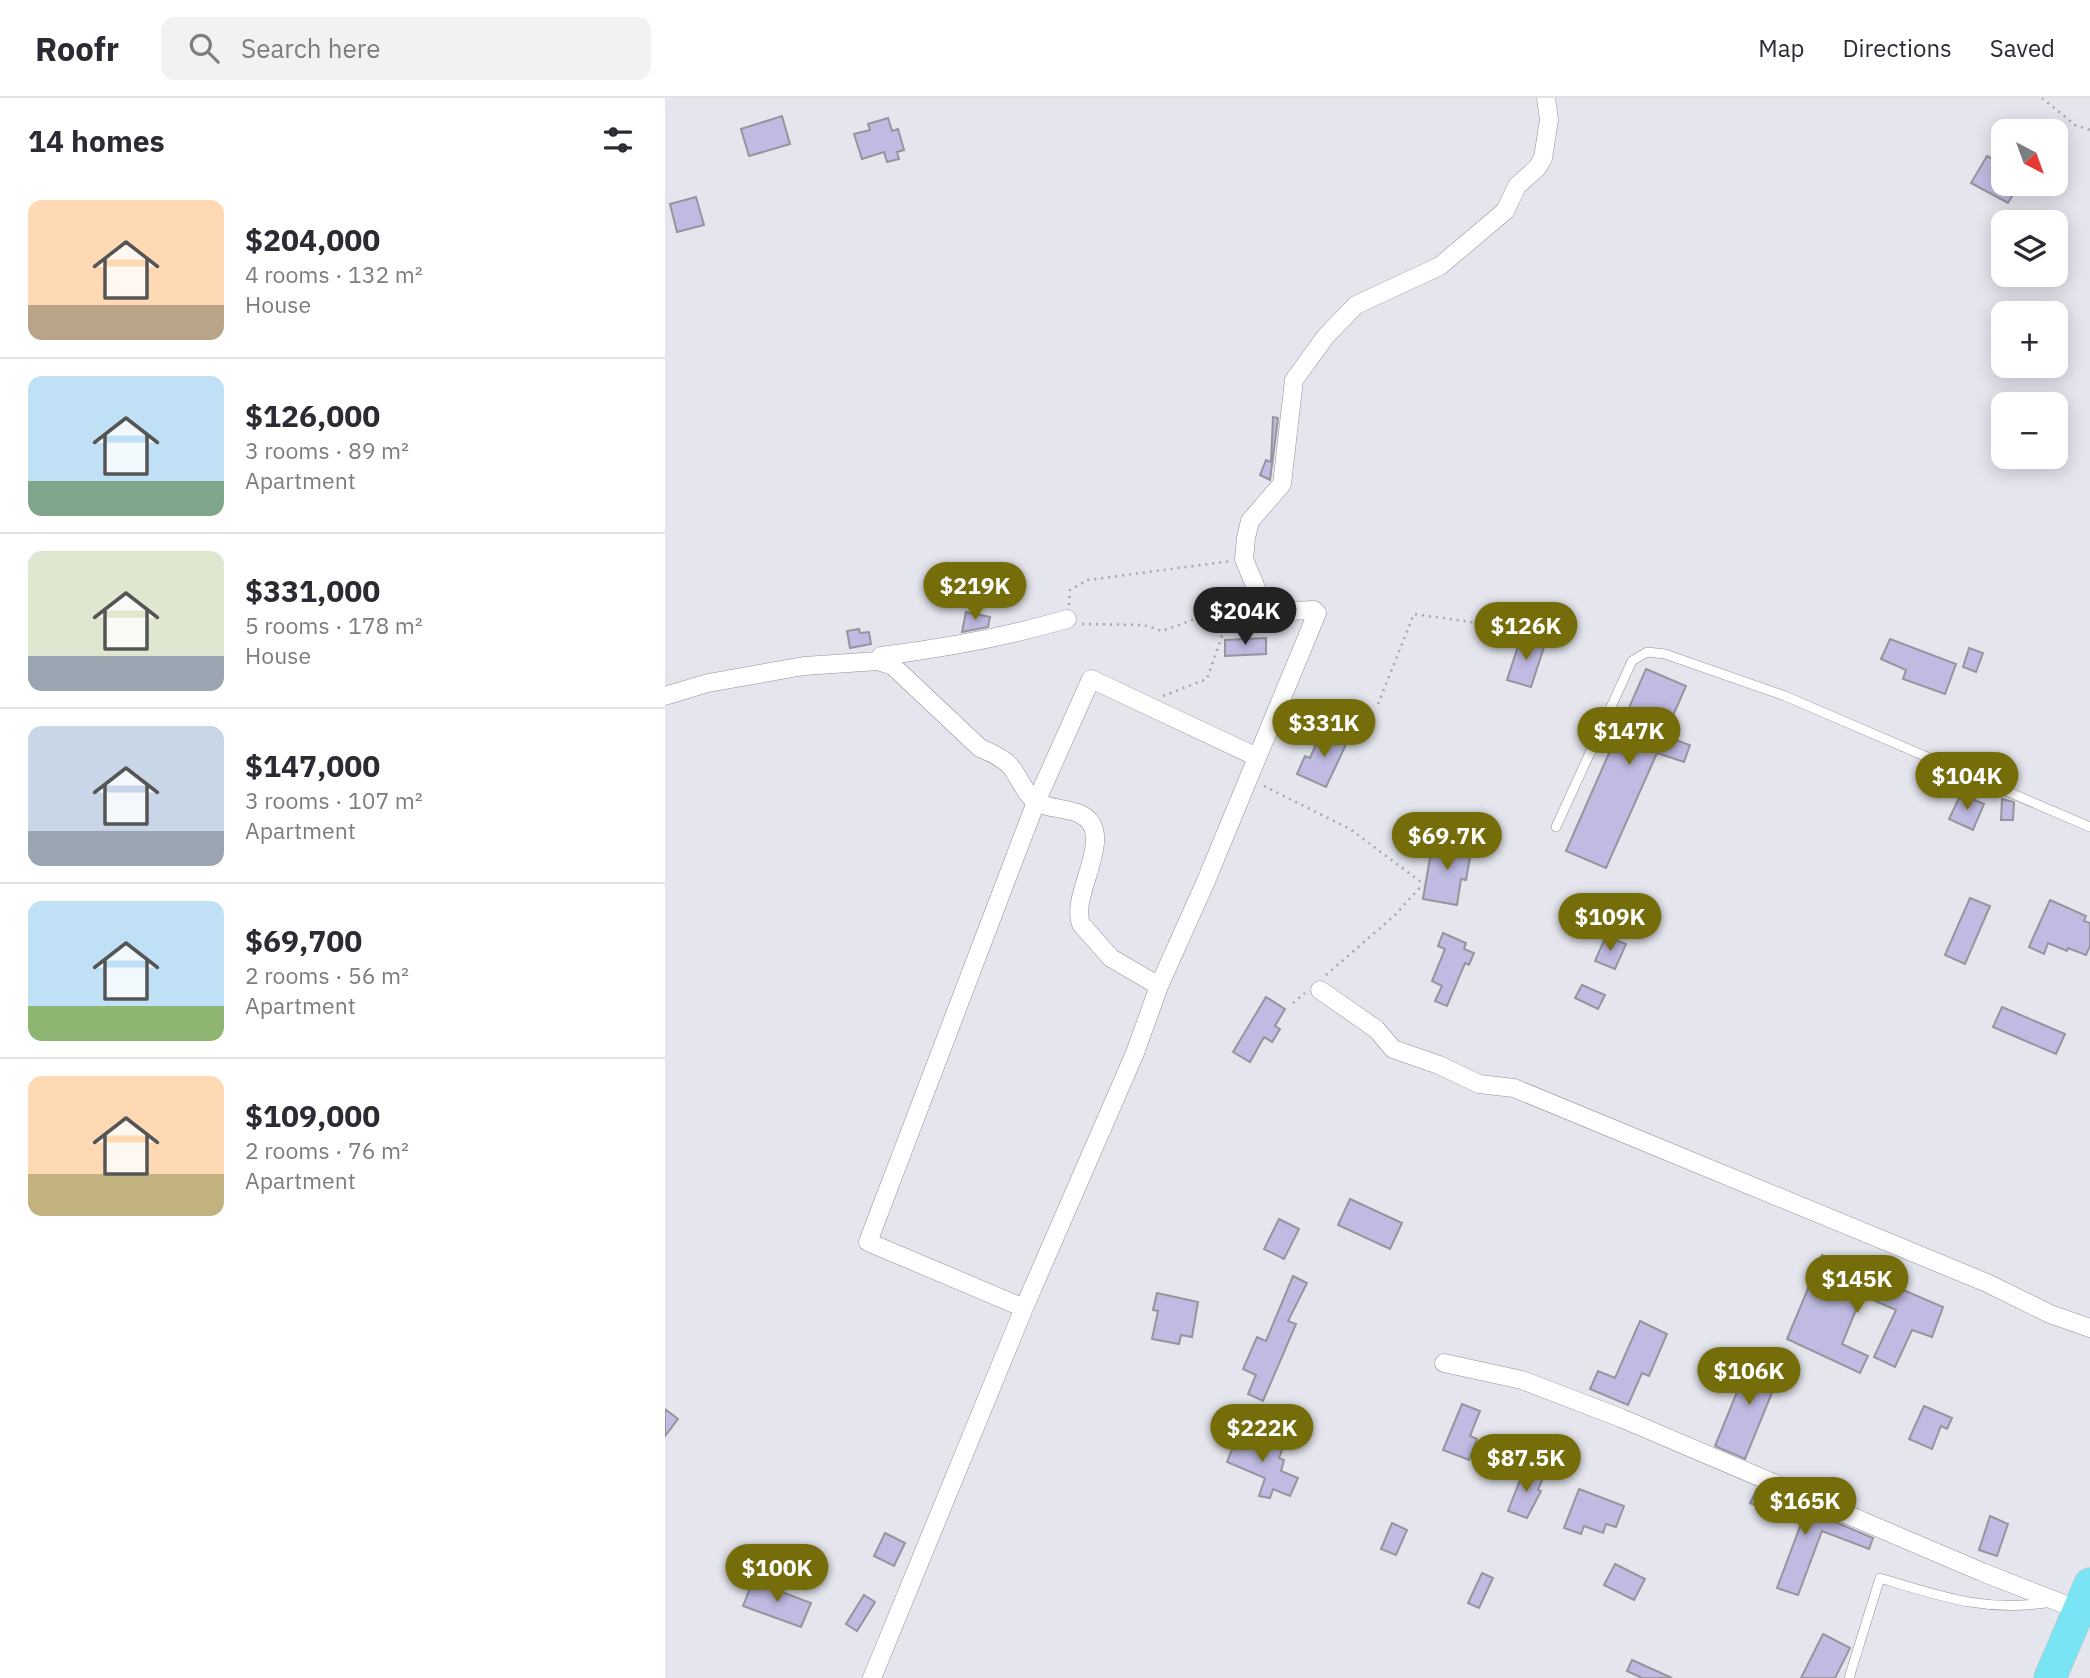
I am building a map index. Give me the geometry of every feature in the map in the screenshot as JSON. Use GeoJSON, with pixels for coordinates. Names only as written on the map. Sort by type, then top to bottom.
{"type":"FeatureCollection","features":[{"type":"Feature","properties":{"kind":"highway"},"geometry":{"type":"LineString","coordinates":[[2050,1678],[2075,1598]]}},
{"type":"Feature","properties":{"kind":"street"},"geometry":{"type":"LineString","coordinates":[[872,1678],[1024,1308],[1135,1053],[1159,986],[1317,613],[1314,610],[1266,612],[1244,559],[1250,521],[1282,484],[1294,380],[1311,355],[1356,304],[1440,267],[1505,211],[1517,186],[1537,168],[1543,158],[1549,120],[1546,98]]}},
{"type":"Feature","properties":{"kind":"street"},"geometry":{"type":"LineString","coordinates":[[878,661],[881,656],[1004,636],[1067,619]]}},
{"type":"Feature","properties":{"kind":"street"},"geometry":{"type":"LineString","coordinates":[[665,696],[708,683],[804,666],[878,661],[893,666],[980,748],[1010,766],[1036,802],[1081,814],[1094,827],[1096,836],[1091,863],[1080,897],[1081,925],[1111,958],[1159,986]]}},
{"type":"Feature","properties":{"kind":"street"},"geometry":{"type":"LineString","coordinates":[[1024,1308],[868,1242],[1036,802],[1091,679],[1257,757]]}},
{"type":"Feature","properties":{"kind":"street"},"geometry":{"type":"LineString","coordinates":[[1319,984],[1376,1029],[1393,1049],[1439,1065],[1479,1084],[1514,1088],[1987,1283],[2050,1314],[2090,1328]]}},
{"type":"Feature","properties":{"kind":"street"},"geometry":{"type":"LineString","coordinates":[[1444,1363],[1522,1380],[1621,1418],[1982,1573],[2075,1598]]}},
{"type":"Feature","properties":{"kind":"lane"},"geometry":{"type":"LineString","coordinates":[[1556,827],[1632,662],[1647,652],[1665,653],[1784,696],[2090,827]]}},
{"type":"Feature","properties":{"kind":"lane"},"geometry":{"type":"LineString","coordinates":[[1849,1678],[1880,1578],[1975,1604],[2021,1607],[2075,1598]]}},
{"type":"Feature","properties":{"kind":"path"},"geometry":{"type":"LineString","coordinates":[[2042,98],[2074,125],[2090,130]]}},
{"type":"Feature","properties":{"kind":"path"},"geometry":{"type":"LineString","coordinates":[[1244,559],[1088,580],[1070,590],[1066,623],[1144,625],[1162,631],[1195,619],[1225,626],[1264,608]]}},
{"type":"Feature","properties":{"kind":"path"},"geometry":{"type":"LineString","coordinates":[[1378,704],[1414,614],[1520,629]]}},
{"type":"Feature","properties":{"kind":"path"},"geometry":{"type":"LineString","coordinates":[[1143,703],[1207,678],[1225,626]]}},
{"type":"Feature","properties":{"kind":"path"},"geometry":{"type":"LineString","coordinates":[[1248,778],[1350,829],[1424,885],[1319,984],[1293,1003]]}},
{"type":"Feature","properties":{"kind":"building"},"geometry":{"type":"Polygon","coordinates":[[[782,116],[790,144],[749,156],[741,129],[782,116]]]}},
{"type":"Feature","properties":{"kind":"building"},"geometry":{"type":"Polygon","coordinates":[[[888,118],[892,131],[898,129],[904,150],[897,152],[899,159],[887,162],[884,152],[862,159],[854,134],[870,130],[868,124],[888,118]]]}},
{"type":"Feature","properties":{"kind":"building"},"geometry":{"type":"Polygon","coordinates":[[[1987,156],[1991,158],[1991,194],[1971,183],[1987,156]]]}},
{"type":"Feature","properties":{"kind":"building"},"geometry":{"type":"Polygon","coordinates":[[[1995,196],[2012,196],[2008,203],[1995,196]]]}},
{"type":"Feature","properties":{"kind":"building"},"geometry":{"type":"Polygon","coordinates":[[[696,197],[704,225],[677,232],[670,204],[696,197]]]}},
{"type":"Feature","properties":{"kind":"building"},"geometry":{"type":"Polygon","coordinates":[[[1273,417],[1278,418],[1270,480],[1260,475],[1266,460],[1271,462],[1273,417]]]}},
{"type":"Feature","properties":{"kind":"building"},"geometry":{"type":"Polygon","coordinates":[[[966,612],[990,617],[988,627],[962,632],[966,612]]]}},
{"type":"Feature","properties":{"kind":"building"},"geometry":{"type":"Polygon","coordinates":[[[859,629],[860,633],[869,632],[871,644],[850,648],[847,631],[859,629]]]}},
{"type":"Feature","properties":{"kind":"building"},"geometry":{"type":"Polygon","coordinates":[[[1521,637],[1545,644],[1531,687],[1507,680],[1521,637]]]}},
{"type":"Feature","properties":{"kind":"building"},"geometry":{"type":"Polygon","coordinates":[[[1266,638],[1266,654],[1225,656],[1225,640],[1266,638]]]}},
{"type":"Feature","properties":{"kind":"building"},"geometry":{"type":"Polygon","coordinates":[[[1890,639],[1956,664],[1945,694],[1903,679],[1906,670],[1881,659],[1890,639]]]}},
{"type":"Feature","properties":{"kind":"building"},"geometry":{"type":"Polygon","coordinates":[[[1969,648],[1983,653],[1976,672],[1963,667],[1969,648]]]}},
{"type":"Feature","properties":{"kind":"building"},"geometry":{"type":"Polygon","coordinates":[[[1646,669],[1686,686],[1664,736],[1690,745],[1684,762],[1657,753],[1606,868],[1566,851],[1646,669]]]}},
{"type":"Feature","properties":{"kind":"building"},"geometry":{"type":"Polygon","coordinates":[[[1331,730],[1349,738],[1326,787],[1297,774],[1305,756],[1310,758],[1320,735],[1327,738],[1331,730]]]}},
{"type":"Feature","properties":{"kind":"building"},"geometry":{"type":"Polygon","coordinates":[[[1961,794],[1984,804],[1973,830],[1949,819],[1961,794]]]}},
{"type":"Feature","properties":{"kind":"building"},"geometry":{"type":"Polygon","coordinates":[[[2002,799],[2014,802],[2013,820],[2001,820],[2002,799]]]}},
{"type":"Feature","properties":{"kind":"building"},"geometry":{"type":"Polygon","coordinates":[[[1433,840],[1472,846],[1466,880],[1461,879],[1457,905],[1423,899],[1433,840]]]}},
{"type":"Feature","properties":{"kind":"building"},"geometry":{"type":"Polygon","coordinates":[[[1970,898],[1990,906],[1965,964],[1945,955],[1970,898]]]}},
{"type":"Feature","properties":{"kind":"building"},"geometry":{"type":"Polygon","coordinates":[[[2050,900],[2086,916],[2084,921],[2090,923],[2090,946],[2086,955],[2048,943],[2044,954],[2029,947],[2050,900]]]}},
{"type":"Feature","properties":{"kind":"building"},"geometry":{"type":"Polygon","coordinates":[[[1443,933],[1466,943],[1464,949],[1474,953],[1469,965],[1465,963],[1447,1006],[1435,1001],[1442,986],[1432,981],[1445,949],[1438,946],[1443,933]]]}},
{"type":"Feature","properties":{"kind":"building"},"geometry":{"type":"Polygon","coordinates":[[[1606,936],[1626,944],[1615,969],[1595,961],[1606,936]]]}},
{"type":"Feature","properties":{"kind":"building"},"geometry":{"type":"Polygon","coordinates":[[[1582,985],[1605,995],[1598,1009],[1575,998],[1582,985]]]}},
{"type":"Feature","properties":{"kind":"building"},"geometry":{"type":"Polygon","coordinates":[[[1266,997],[1285,1009],[1275,1026],[1280,1029],[1272,1042],[1264,1037],[1250,1062],[1233,1052],[1266,997]]]}},
{"type":"Feature","properties":{"kind":"building"},"geometry":{"type":"Polygon","coordinates":[[[2002,1007],[2065,1034],[2056,1054],[1993,1027],[2002,1007]]]}},
{"type":"Feature","properties":{"kind":"building"},"geometry":{"type":"Polygon","coordinates":[[[1350,1199],[1402,1223],[1390,1249],[1338,1225],[1350,1199]]]}},
{"type":"Feature","properties":{"kind":"building"},"geometry":{"type":"Polygon","coordinates":[[[1279,1219],[1299,1229],[1284,1259],[1264,1249],[1279,1219]]]}},
{"type":"Feature","properties":{"kind":"building"},"geometry":{"type":"Polygon","coordinates":[[[1822,1255],[1943,1307],[1932,1337],[1912,1330],[1895,1367],[1874,1357],[1896,1310],[1862,1295],[1842,1344],[1868,1356],[1860,1373],[1787,1339],[1822,1255]]]}},
{"type":"Feature","properties":{"kind":"building"},"geometry":{"type":"Polygon","coordinates":[[[1293,1276],[1307,1283],[1288,1321],[1296,1324],[1263,1401],[1248,1394],[1256,1375],[1243,1369],[1257,1337],[1266,1341],[1293,1276]]]}},
{"type":"Feature","properties":{"kind":"building"},"geometry":{"type":"Polygon","coordinates":[[[1157,1293],[1198,1302],[1192,1337],[1181,1335],[1179,1344],[1152,1339],[1158,1311],[1153,1310],[1157,1293]]]}},
{"type":"Feature","properties":{"kind":"building"},"geometry":{"type":"Polygon","coordinates":[[[1640,1321],[1667,1334],[1649,1376],[1642,1373],[1628,1405],[1590,1389],[1598,1371],[1615,1378],[1640,1321]]]}},
{"type":"Feature","properties":{"kind":"building"},"geometry":{"type":"Polygon","coordinates":[[[1752,1355],[1782,1368],[1745,1459],[1715,1446],[1752,1355]]]}},
{"type":"Feature","properties":{"kind":"building"},"geometry":{"type":"Polygon","coordinates":[[[1462,1404],[1480,1411],[1470,1436],[1477,1439],[1469,1460],[1443,1450],[1462,1404]]]}},
{"type":"Feature","properties":{"kind":"building"},"geometry":{"type":"Polygon","coordinates":[[[1924,1406],[1952,1418],[1947,1429],[1941,1426],[1932,1449],[1909,1439],[1924,1406]]]}},
{"type":"Feature","properties":{"kind":"building"},"geometry":{"type":"Polygon","coordinates":[[[665,1409],[678,1419],[665,1436],[665,1409]]]}},
{"type":"Feature","properties":{"kind":"building"},"geometry":{"type":"Polygon","coordinates":[[[1240,1429],[1260,1437],[1258,1441],[1282,1450],[1279,1458],[1284,1460],[1281,1471],[1298,1478],[1290,1496],[1273,1489],[1270,1498],[1259,1496],[1265,1478],[1227,1462],[1240,1429]]]}},
{"type":"Feature","properties":{"kind":"building"},"geometry":{"type":"Polygon","coordinates":[[[1524,1470],[1543,1478],[1538,1490],[1541,1491],[1527,1518],[1508,1511],[1524,1470]]]}},
{"type":"Feature","properties":{"kind":"building"},"geometry":{"type":"Polygon","coordinates":[[[1579,1489],[1624,1506],[1616,1527],[1606,1524],[1603,1533],[1584,1526],[1581,1534],[1564,1528],[1579,1489]]]}},
{"type":"Feature","properties":{"kind":"building"},"geometry":{"type":"Polygon","coordinates":[[[1757,1489],[1873,1538],[1869,1549],[1822,1531],[1798,1595],[1777,1588],[1801,1524],[1750,1503],[1757,1489]]]}},
{"type":"Feature","properties":{"kind":"building"},"geometry":{"type":"Polygon","coordinates":[[[1990,1516],[2008,1524],[1997,1556],[1979,1550],[1990,1516]]]}},
{"type":"Feature","properties":{"kind":"building"},"geometry":{"type":"Polygon","coordinates":[[[1392,1523],[1407,1530],[1396,1555],[1381,1549],[1392,1523]]]}},
{"type":"Feature","properties":{"kind":"building"},"geometry":{"type":"Polygon","coordinates":[[[885,1533],[905,1543],[894,1566],[874,1556],[885,1533]]]}},
{"type":"Feature","properties":{"kind":"building"},"geometry":{"type":"Polygon","coordinates":[[[1615,1564],[1645,1579],[1634,1600],[1604,1585],[1615,1564]]]}},
{"type":"Feature","properties":{"kind":"building"},"geometry":{"type":"Polygon","coordinates":[[[1482,1573],[1493,1578],[1479,1608],[1468,1603],[1482,1573]]]}},
{"type":"Feature","properties":{"kind":"building"},"geometry":{"type":"Polygon","coordinates":[[[753,1581],[811,1603],[801,1627],[743,1606],[753,1581]]]}},
{"type":"Feature","properties":{"kind":"building"},"geometry":{"type":"Polygon","coordinates":[[[864,1595],[875,1602],[857,1631],[846,1624],[864,1595]]]}},
{"type":"Feature","properties":{"kind":"building"},"geometry":{"type":"Polygon","coordinates":[[[1823,1634],[1850,1648],[1835,1678],[1801,1678],[1823,1634]]]}},
{"type":"Feature","properties":{"kind":"building"},"geometry":{"type":"Polygon","coordinates":[[[1632,1660],[1672,1678],[1642,1678],[1627,1671],[1632,1660]]]}}]}
